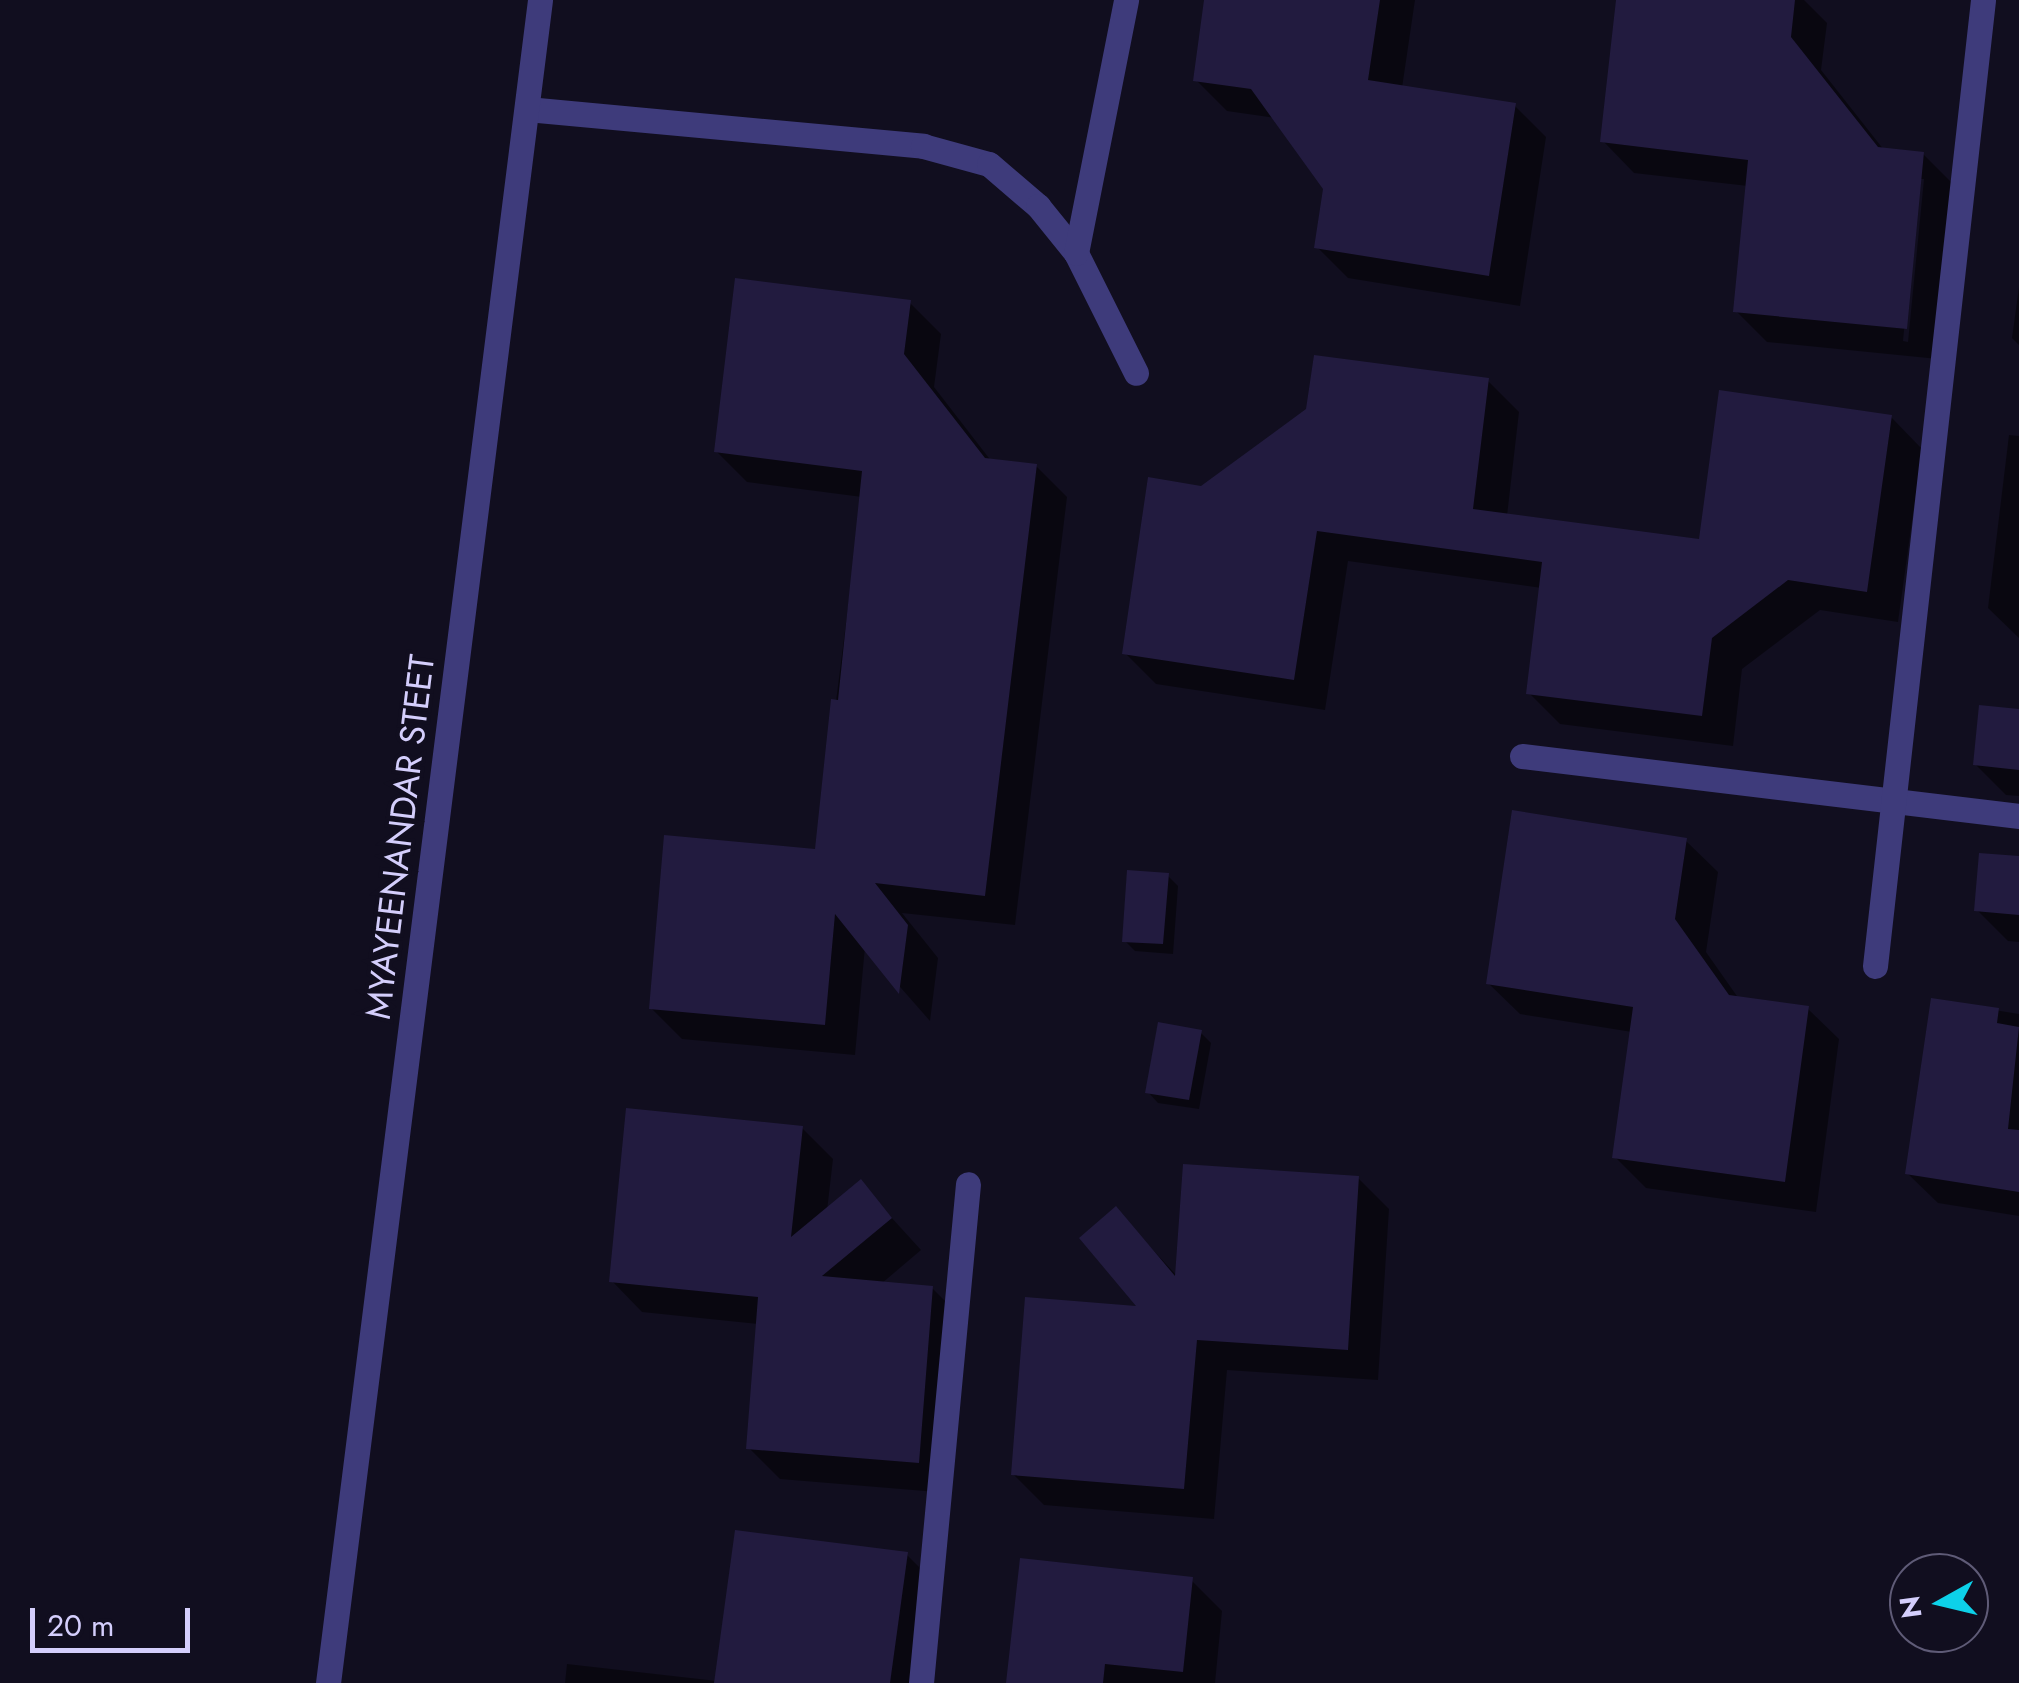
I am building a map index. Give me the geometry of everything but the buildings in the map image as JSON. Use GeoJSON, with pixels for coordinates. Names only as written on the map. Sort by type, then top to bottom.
{"type":"FeatureCollection","features":[{"type":"Feature","properties":{"kind":"street","name":"MYAYEENANDAR STEET"},"geometry":{"type":"LineString","coordinates":[[328,1683],[540,0]]}},
{"type":"Feature","properties":{"kind":"street"},"geometry":{"type":"LineString","coordinates":[[1076,253],[1126,0]]}},
{"type":"Feature","properties":{"kind":"street"},"geometry":{"type":"LineString","coordinates":[[1875,966],[1984,0]]}},
{"type":"Feature","properties":{"kind":"street"},"geometry":{"type":"LineString","coordinates":[[526,109],[923,146],[990,164],[1038,206],[1076,253],[1136,373]]}},
{"type":"Feature","properties":{"kind":"street"},"geometry":{"type":"LineString","coordinates":[[1522,756],[2019,816]]}},
{"type":"Feature","properties":{"kind":"street"},"geometry":{"type":"LineString","coordinates":[[921,1683],[968,1184]]}}]}
